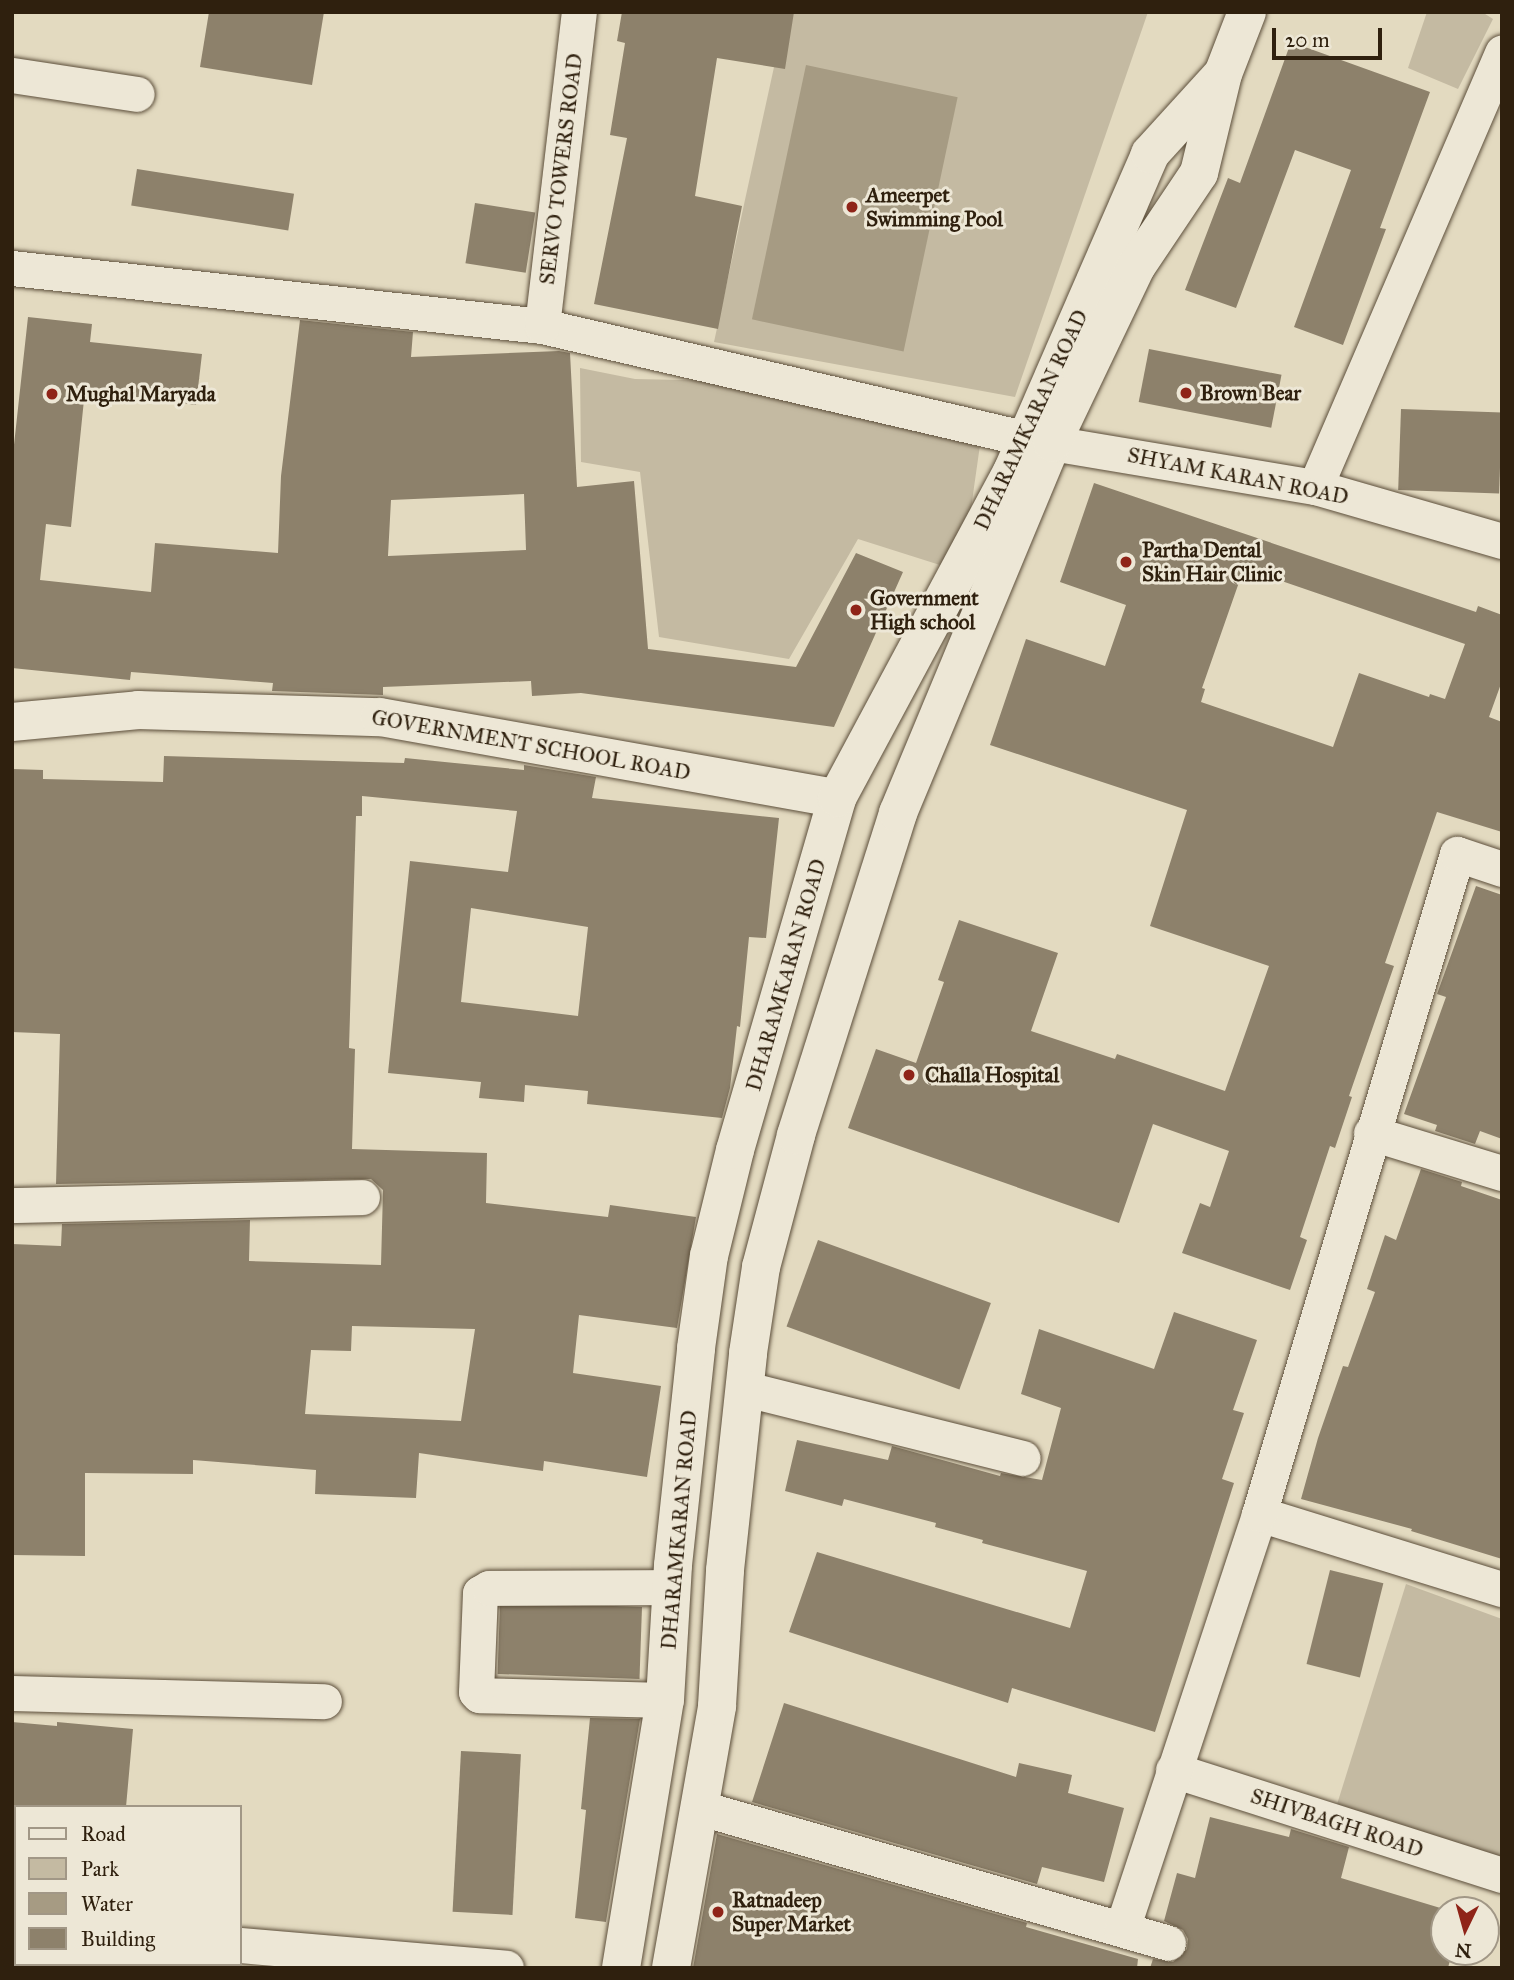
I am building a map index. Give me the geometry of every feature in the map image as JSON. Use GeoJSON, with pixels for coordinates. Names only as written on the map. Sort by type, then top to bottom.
{"type":"FeatureCollection","features":[{"type":"Feature","properties":{"kind":"street","name":"SERVO TOWERS ROAD"},"geometry":{"type":"LineString","coordinates":[[542,326],[579,12]]}},
{"type":"Feature","properties":{"kind":"street","name":"DHARAMKARAN ROAD"},"geometry":{"type":"LineString","coordinates":[[621,1968],[665,1700],[672,1587],[696,1348],[709,1256],[735,1150],[838,798],[1136,267],[1199,173],[1223,74],[1247,12]]}},
{"type":"Feature","properties":{"kind":"street"},"geometry":{"type":"LineString","coordinates":[[1315,487],[1502,52]]}},
{"type":"Feature","properties":{"kind":"street","name":"DHARAMKARAN ROAD"},"geometry":{"type":"LineString","coordinates":[[671,1968],[717,1706],[725,1570],[761,1267],[796,1135],[894,826],[1150,154],[1223,74]]}},
{"type":"Feature","properties":{"kind":"street"},"geometry":{"type":"LineString","coordinates":[[12,75],[137,94]]}},
{"type":"Feature","properties":{"kind":"street","name":"SHYAM KARAN ROAD"},"geometry":{"type":"LineString","coordinates":[[12,268],[542,326],[1040,441],[1315,487],[1502,541]]}},
{"type":"Feature","properties":{"kind":"street","name":"GOVERNMENT SCHOOL ROAD"},"geometry":{"type":"LineString","coordinates":[[12,722],[138,710],[380,717],[838,798]]}},
{"type":"Feature","properties":{"kind":"street"},"geometry":{"type":"LineString","coordinates":[[1122,1929],[1259,1514],[1371,1133],[1457,855],[1502,869]]}},
{"type":"Feature","properties":{"kind":"street"},"geometry":{"type":"LineString","coordinates":[[1371,1133],[1502,1173]]}},
{"type":"Feature","properties":{"kind":"street"},"geometry":{"type":"LineString","coordinates":[[12,1205],[362,1197]]}},
{"type":"Feature","properties":{"kind":"street"},"geometry":{"type":"LineString","coordinates":[[746,1389],[1023,1458]]}},
{"type":"Feature","properties":{"kind":"street"},"geometry":{"type":"LineString","coordinates":[[1259,1514],[1502,1590]]}},
{"type":"Feature","properties":{"kind":"street"},"geometry":{"type":"LineString","coordinates":[[665,1700],[479,1695],[480,1593],[489,1588],[672,1587]]}},
{"type":"Feature","properties":{"kind":"street"},"geometry":{"type":"LineString","coordinates":[[12,1693],[324,1701]]}},
{"type":"Feature","properties":{"kind":"street","name":"SHIVBAGH ROAD"},"geometry":{"type":"LineString","coordinates":[[1173,1770],[1502,1875]]}},
{"type":"Feature","properties":{"kind":"street"},"geometry":{"type":"LineString","coordinates":[[701,1808],[1168,1943]]}},
{"type":"Feature","properties":{"kind":"street"},"geometry":{"type":"LineString","coordinates":[[242,1945],[506,1968]]}},
{"type":"Feature","properties":{"kind":"green space"},"geometry":{"type":"Polygon","coordinates":[[[786,12],[1148,12],[1015,397],[714,342],[786,12]]]}},
{"type":"Feature","properties":{"kind":"green space"},"geometry":{"type":"Polygon","coordinates":[[[1427,12],[1482,12],[1493,19],[1458,89],[1408,68],[1427,12]]]}},
{"type":"Feature","properties":{"kind":"green space"},"geometry":{"type":"Polygon","coordinates":[[[580,368],[635,379],[727,381],[980,445],[962,572],[858,539],[789,659],[659,637],[640,472],[581,462],[580,368]]]}},
{"type":"Feature","properties":{"kind":"green space"},"geometry":{"type":"Polygon","coordinates":[[[1406,1584],[1502,1619],[1502,1871],[1334,1814],[1406,1584]]]}},
{"type":"Feature","properties":{"kind":"water","name":"Ameerpet Swimming Pool"},"geometry":{"type":"Polygon","coordinates":[[[806,65],[958,97],[904,352],[752,319],[806,65]]]}},
{"type":"Feature","properties":{"kind":"building"},"geometry":{"type":"Polygon","coordinates":[[[209,12],[324,12],[312,85],[200,67],[209,12]]]}},
{"type":"Feature","properties":{"kind":"building"},"geometry":{"type":"Polygon","coordinates":[[[622,12],[794,12],[785,69],[717,58],[695,196],[742,206],[718,329],[594,304],[627,138],[610,135],[625,43],[617,41],[622,12]]]}},
{"type":"Feature","properties":{"kind":"building"},"geometry":{"type":"Polygon","coordinates":[[[1291,42],[1430,92],[1380,228],[1386,229],[1343,345],[1294,327],[1351,170],[1295,150],[1236,308],[1185,290],[1228,178],[1240,183],[1291,42]]]}},
{"type":"Feature","properties":{"kind":"building"},"geometry":{"type":"Polygon","coordinates":[[[137,169],[294,194],[288,230],[131,206],[137,169]]]}},
{"type":"Feature","properties":{"kind":"building"},"geometry":{"type":"Polygon","coordinates":[[[475,203],[535,213],[526,273],[465,263],[475,203]]]}},
{"type":"Feature","properties":{"kind":"building"},"geometry":{"type":"Polygon","coordinates":[[[28,317],[92,324],[90,342],[202,354],[196,405],[85,390],[71,527],[46,524],[40,580],[151,592],[155,543],[278,553],[281,476],[300,320],[413,332],[411,357],[559,351],[570,353],[577,487],[634,481],[648,649],[796,667],[856,553],[903,572],[834,727],[581,693],[532,696],[531,681],[383,687],[383,695],[272,691],[273,683],[131,672],[130,680],[12,668],[12,463],[28,317]],[[524,494],[391,500],[388,556],[526,550],[524,494]]]}},
{"type":"Feature","properties":{"kind":"building"},"geometry":{"type":"Polygon","coordinates":[[[1149,349],[1282,375],[1271,428],[1139,402],[1149,349]]]}},
{"type":"Feature","properties":{"kind":"building"},"geometry":{"type":"Polygon","coordinates":[[[1401,409],[1502,413],[1499,493],[1398,490],[1401,409]]]}},
{"type":"Feature","properties":{"kind":"building"},"geometry":{"type":"Polygon","coordinates":[[[1094,483],[1476,612],[1478,606],[1502,615],[1502,681],[1489,717],[1502,722],[1502,832],[1437,812],[1385,963],[1394,966],[1349,1096],[1352,1097],[1335,1148],[1330,1146],[1300,1237],[1307,1240],[1290,1290],[1182,1253],[1200,1203],[1210,1207],[1229,1151],[1153,1124],[1119,1223],[848,1128],[876,1049],[916,1063],[944,982],[938,980],[959,920],[1058,953],[1031,1031],[1115,1059],[1117,1054],[1225,1091],[1269,966],[1150,926],[1187,810],[990,745],[1026,639],[1105,666],[1126,605],[1060,582],[1094,483]],[[1244,568],[1202,688],[1205,689],[1201,702],[1333,747],[1359,673],[1429,697],[1430,694],[1445,699],[1465,644],[1244,568]]]}},
{"type":"Feature","properties":{"kind":"building"},"geometry":{"type":"Polygon","coordinates":[[[164,756],[404,763],[405,758],[524,770],[524,765],[596,777],[592,798],[779,818],[766,938],[749,937],[740,1027],[737,1026],[730,1088],[722,1118],[587,1104],[588,1091],[525,1085],[524,1102],[479,1098],[481,1082],[388,1073],[410,861],[508,872],[517,811],[362,796],[362,816],[356,816],[349,1048],[355,1049],[352,1149],[487,1153],[486,1203],[608,1217],[610,1205],[696,1217],[677,1328],[579,1315],[573,1373],[661,1386],[647,1477],[544,1461],[543,1471],[419,1453],[416,1498],[315,1494],[316,1470],[193,1460],[193,1474],[85,1473],[85,1556],[12,1555],[12,1244],[61,1246],[62,1224],[250,1220],[249,1261],[381,1265],[383,1190],[371,1179],[56,1184],[60,1034],[12,1032],[12,769],[43,770],[43,779],[163,782],[164,756]],[[471,908],[461,1002],[578,1016],[588,927],[471,908]],[[352,1326],[351,1351],[311,1350],[305,1414],[461,1421],[475,1329],[352,1326]]]}},
{"type":"Feature","properties":{"kind":"building"},"geometry":{"type":"Polygon","coordinates":[[[1476,886],[1502,895],[1502,1139],[1480,1131],[1475,1144],[1435,1131],[1437,1125],[1404,1114],[1446,997],[1437,994],[1476,886]]]}},
{"type":"Feature","properties":{"kind":"building"},"geometry":{"type":"Polygon","coordinates":[[[1421,1169],[1462,1182],[1461,1186],[1502,1200],[1502,1559],[1411,1531],[1412,1529],[1301,1499],[1318,1438],[1343,1366],[1348,1367],[1375,1292],[1367,1289],[1385,1235],[1396,1240],[1421,1169]]]}},
{"type":"Feature","properties":{"kind":"building"},"geometry":{"type":"Polygon","coordinates":[[[818,1240],[991,1303],[959,1389],[787,1326],[818,1240]]]}},
{"type":"Feature","properties":{"kind":"building"},"geometry":{"type":"Polygon","coordinates":[[[1174,1312],[1257,1340],[1233,1410],[1244,1413],[1222,1479],[1234,1483],[1155,1732],[1012,1688],[1008,1703],[789,1632],[817,1552],[1070,1628],[1087,1571],[982,1543],[983,1540],[935,1527],[936,1523],[844,1499],[842,1506],[785,1491],[797,1440],[888,1460],[892,1446],[1000,1476],[1001,1473],[1042,1480],[1061,1408],[1021,1394],[1039,1329],[1154,1369],[1174,1312]]]}},
{"type":"Feature","properties":{"kind":"building"},"geometry":{"type":"Polygon","coordinates":[[[1330,1570],[1383,1583],[1360,1677],[1307,1664],[1330,1570]]]}},
{"type":"Feature","properties":{"kind":"building"},"geometry":{"type":"Polygon","coordinates":[[[500,1602],[642,1607],[639,1679],[498,1674],[500,1602]]]}},
{"type":"Feature","properties":{"kind":"building"},"geometry":{"type":"Polygon","coordinates":[[[784,1703],[1016,1777],[1019,1763],[1072,1775],[1068,1793],[1124,1808],[1104,1882],[1042,1867],[1037,1884],[752,1802],[784,1703]]]}},
{"type":"Feature","properties":{"kind":"building"},"geometry":{"type":"Polygon","coordinates":[[[590,1718],[640,1719],[606,1922],[575,1918],[586,1810],[581,1809],[590,1718]]]}},
{"type":"Feature","properties":{"kind":"building"},"geometry":{"type":"Polygon","coordinates":[[[12,1722],[57,1726],[57,1722],[133,1729],[126,1805],[12,1807],[12,1722]]]}},
{"type":"Feature","properties":{"kind":"building"},"geometry":{"type":"Polygon","coordinates":[[[461,1751],[521,1754],[512,1915],[453,1912],[461,1751]]]}},
{"type":"Feature","properties":{"kind":"building"},"geometry":{"type":"Polygon","coordinates":[[[1210,1817],[1289,1837],[1291,1829],[1349,1847],[1341,1878],[1430,1905],[1430,1966],[1448,1968],[1150,1968],[1153,1959],[1173,1962],[1187,1949],[1188,1939],[1183,1930],[1164,1921],[1177,1873],[1195,1878],[1210,1817]]]}},
{"type":"Feature","properties":{"kind":"building"},"geometry":{"type":"Polygon","coordinates":[[[717,1834],[1027,1923],[1026,1927],[1138,1959],[1137,1968],[693,1968],[717,1834]]]}},
{"type":"Feature","properties":{"kind":"place","name":"Ameerpet Swimming Pool"},"geometry":{"type":"Point","coordinates":[852,207]}},
{"type":"Feature","properties":{"kind":"place","name":"Brown Bear"},"geometry":{"type":"Point","coordinates":[1186,393]}},
{"type":"Feature","properties":{"kind":"place","name":"Mughal Maryada"},"geometry":{"type":"Point","coordinates":[52,394]}},
{"type":"Feature","properties":{"kind":"place","name":"Partha Dental Skin Hair Clinic"},"geometry":{"type":"Point","coordinates":[1126,562]}},
{"type":"Feature","properties":{"kind":"place","name":"Government High school"},"geometry":{"type":"Point","coordinates":[856,610]}},
{"type":"Feature","properties":{"kind":"place","name":"Challa Hospital"},"geometry":{"type":"Point","coordinates":[909,1075]}},
{"type":"Feature","properties":{"kind":"place","name":"Ratnadeep Super Market"},"geometry":{"type":"Point","coordinates":[718,1912]}}]}
